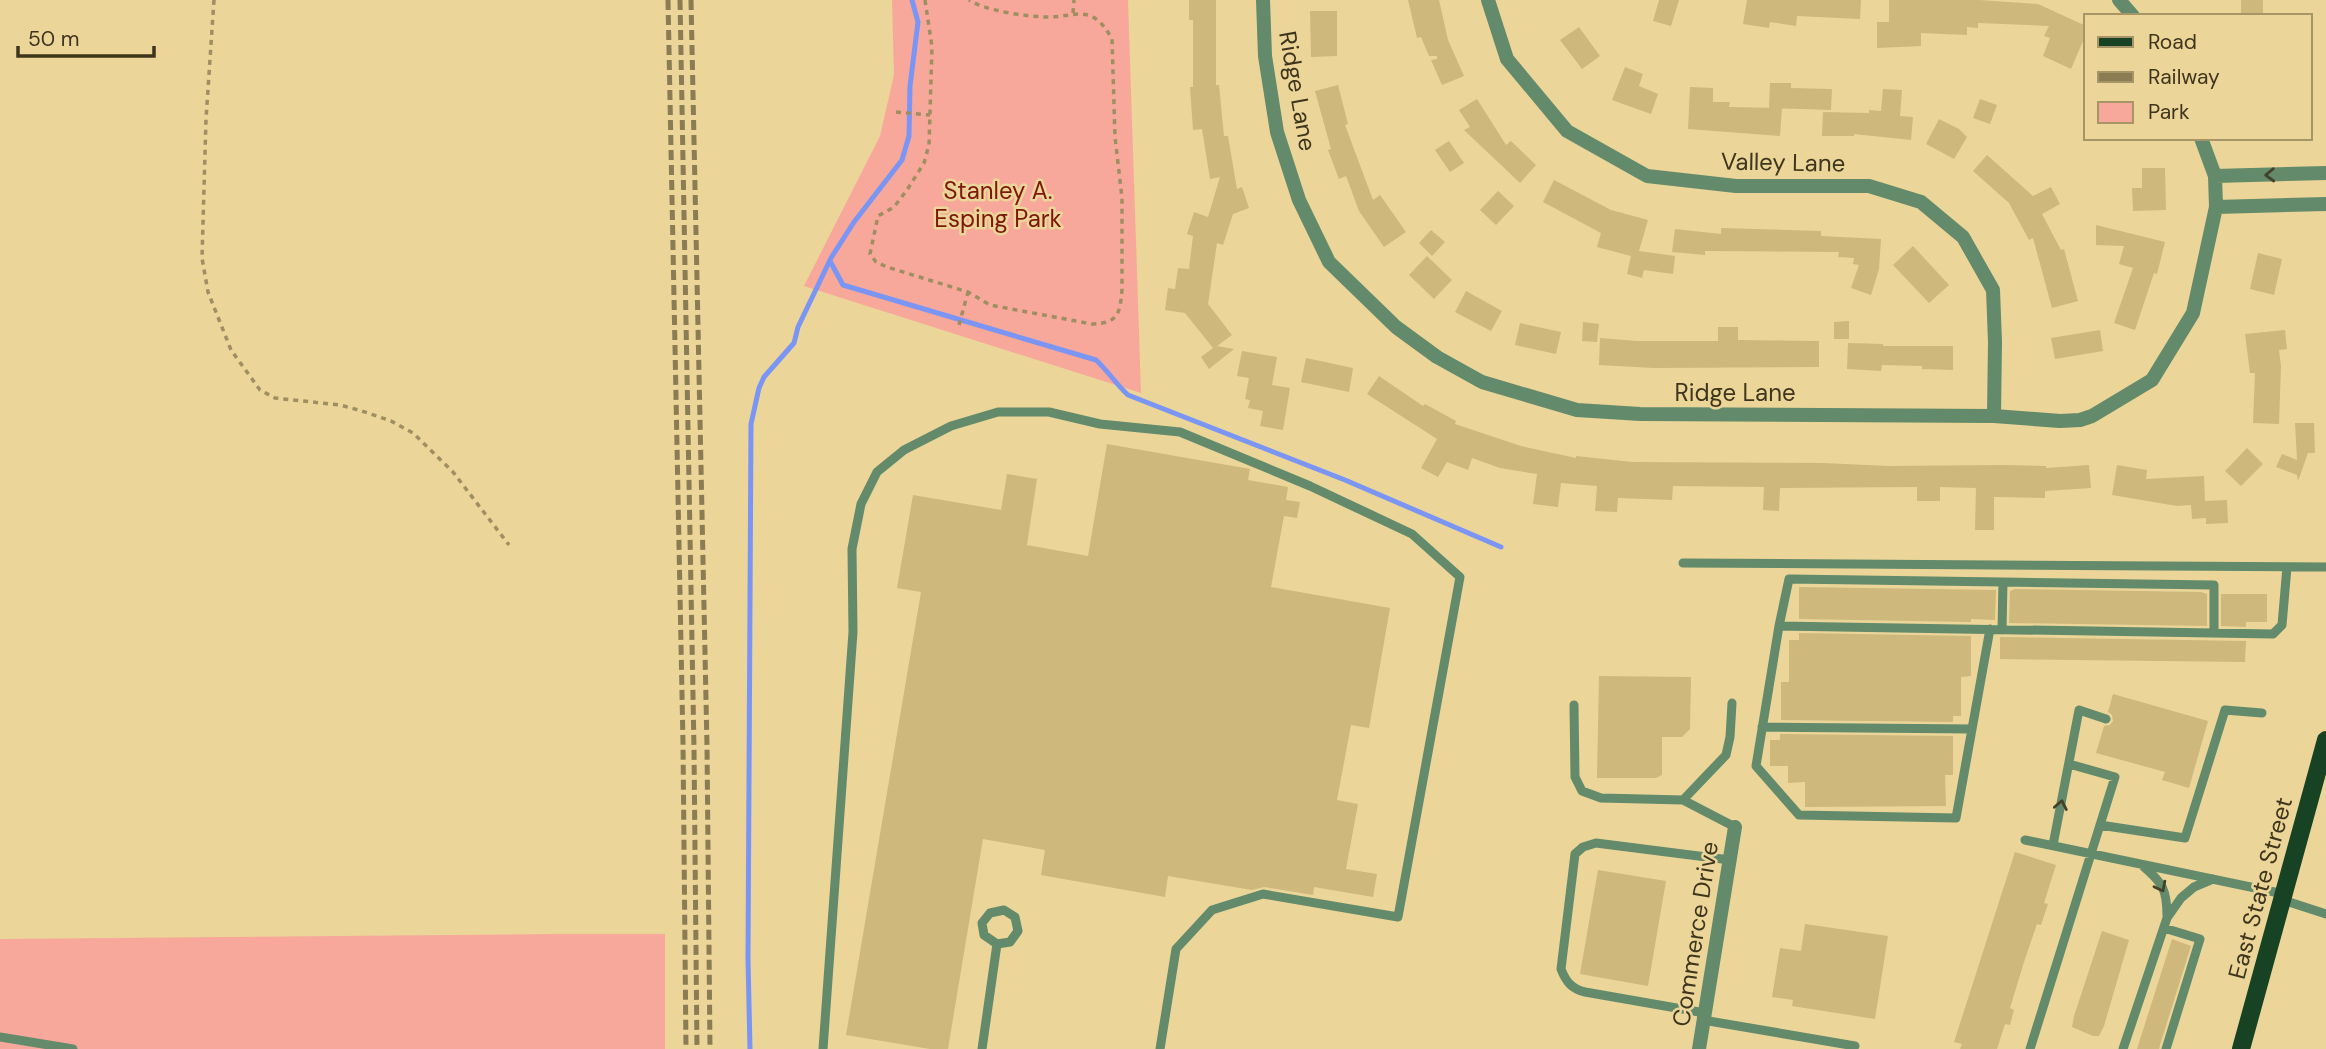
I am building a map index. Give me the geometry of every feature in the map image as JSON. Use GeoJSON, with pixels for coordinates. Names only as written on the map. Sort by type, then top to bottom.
{"type":"FeatureCollection","features":[{"type":"Feature","properties":{"kind":"main road","name":"East State Street"},"geometry":{"type":"LineString","coordinates":[[2241,1049],[2326,740]]}},
{"type":"Feature","properties":{"kind":"street","name":"Ridge Lane"},"geometry":{"type":"LineString","coordinates":[[1263,0],[1265,56],[1277,132],[1299,201],[1329,262],[1396,327],[1437,357],[1482,382],[1577,410],[1640,414],[1994,416],[2060,421],[2080,420],[2104,411],[2152,380],[2193,313],[2216,206],[2215,176],[2201,140]]}},
{"type":"Feature","properties":{"kind":"street","name":"Valley Lane"},"geometry":{"type":"LineString","coordinates":[[1488,0],[1507,59],[1567,131],[1647,176],[1736,186],[1869,186],[1921,202],[1963,237],[1993,290],[1994,416]]}},
{"type":"Feature","properties":{"kind":"street"},"geometry":{"type":"LineString","coordinates":[[2119,0],[2131,14]]}},
{"type":"Feature","properties":{"kind":"street"},"geometry":{"type":"LineString","coordinates":[[2215,176],[2326,173]]}},
{"type":"Feature","properties":{"kind":"street"},"geometry":{"type":"LineString","coordinates":[[2216,206],[2326,204]]}},
{"type":"Feature","properties":{"kind":"street","name":"Commerce Drive"},"geometry":{"type":"LineString","coordinates":[[1699,1049],[1735,827]]}},
{"type":"Feature","properties":{"kind":"lane"},"geometry":{"type":"LineString","coordinates":[[823,1049],[853,632],[852,549],[861,504],[877,472],[904,450],[951,426],[998,412],[1049,412],[1100,424],[1180,432],[1310,486],[1412,534],[1460,577],[1398,917],[1264,894],[1212,910],[1175,949],[1160,1049]]}},
{"type":"Feature","properties":{"kind":"lane"},"geometry":{"type":"LineString","coordinates":[[1683,563],[2326,567]]}},
{"type":"Feature","properties":{"kind":"lane"},"geometry":{"type":"LineString","coordinates":[[1779,626],[2273,634],[2282,625],[2287,567]]}},
{"type":"Feature","properties":{"kind":"lane"},"geometry":{"type":"LineString","coordinates":[[1990,629],[1956,818],[1798,815],[1756,765],[1789,579],[2214,585],[2214,633]]}},
{"type":"Feature","properties":{"kind":"lane"},"geometry":{"type":"LineString","coordinates":[[2002,630],[2003,582]]}},
{"type":"Feature","properties":{"kind":"lane"},"geometry":{"type":"LineString","coordinates":[[1683,800],[1726,755],[1732,703]]}},
{"type":"Feature","properties":{"kind":"lane"},"geometry":{"type":"LineString","coordinates":[[1574,705],[1575,777],[1582,791],[1601,798],[1683,800],[1735,827]]}},
{"type":"Feature","properties":{"kind":"lane"},"geometry":{"type":"LineString","coordinates":[[2053,845],[2079,709],[2106,719]]}},
{"type":"Feature","properties":{"kind":"lane"},"geometry":{"type":"LineString","coordinates":[[2100,825],[2185,838],[2225,710],[2262,713]]}},
{"type":"Feature","properties":{"kind":"lane"},"geometry":{"type":"LineString","coordinates":[[1762,727],[1972,729]]}},
{"type":"Feature","properties":{"kind":"lane"},"geometry":{"type":"LineString","coordinates":[[2030,1049],[2115,777],[2069,764]]}},
{"type":"Feature","properties":{"kind":"lane"},"geometry":{"type":"LineString","coordinates":[[2025,840],[2213,879],[2283,897],[2326,914]]}},
{"type":"Feature","properties":{"kind":"lane"},"geometry":{"type":"LineString","coordinates":[[1730,860],[1596,843],[1583,847],[1575,854],[1561,969],[1565,980],[1575,989],[1585,992],[1855,1046]]}},
{"type":"Feature","properties":{"kind":"lane"},"geometry":{"type":"LineString","coordinates":[[2141,864],[2158,878],[2167,894],[2165,923]]}},
{"type":"Feature","properties":{"kind":"lane"},"geometry":{"type":"LineString","coordinates":[[2123,1049],[2165,923],[2181,898],[2194,887],[2213,879]]}},
{"type":"Feature","properties":{"kind":"lane"},"geometry":{"type":"LineString","coordinates":[[2165,923],[2200,939],[2166,1049]]}},
{"type":"Feature","properties":{"kind":"lane"},"geometry":{"type":"LineString","coordinates":[[982,1049],[997,944]]}},
{"type":"Feature","properties":{"kind":"lane"},"geometry":{"type":"LineString","coordinates":[[0,1037],[73,1049]]}},
{"type":"Feature","properties":{"kind":"path"},"geometry":{"type":"LineString","coordinates":[[214,0],[205,119],[202,258],[208,292],[230,350],[260,390],[275,398],[340,405],[391,421],[413,433],[453,472],[509,545]]}},
{"type":"Feature","properties":{"kind":"path"},"geometry":{"type":"LineString","coordinates":[[925,0],[932,47],[929,145],[924,163],[894,207],[878,216],[870,254],[876,262],[887,267],[968,292],[990,305],[1091,324],[1107,323],[1116,317],[1122,290],[1122,198],[1115,137],[1112,39],[1106,28],[1087,14],[1035,16],[978,6],[969,0]]}},
{"type":"Feature","properties":{"kind":"path"},"geometry":{"type":"LineString","coordinates":[[1073,13],[1074,0]]}},
{"type":"Feature","properties":{"kind":"path"},"geometry":{"type":"LineString","coordinates":[[896,112],[930,115]]}},
{"type":"Feature","properties":{"kind":"path"},"geometry":{"type":"LineString","coordinates":[[959,325],[968,292]]}},
{"type":"Feature","properties":{"kind":"green space","name":"Stanley A. Esping Park"},"geometry":{"type":"Polygon","coordinates":[[[892,0],[1128,0],[1141,393],[804,286],[880,136],[894,75],[892,0]]]}},
{"type":"Feature","properties":{"kind":"green space"},"geometry":{"type":"Polygon","coordinates":[[[665,934],[665,1049],[0,1049],[0,939],[665,934]]]}},
{"type":"Feature","properties":{"kind":"building"},"geometry":{"type":"Polygon","coordinates":[[[1189,0],[1216,0],[1216,85],[1219,85],[1224,136],[1228,136],[1237,189],[1242,187],[1249,208],[1233,214],[1223,245],[1217,243],[1208,304],[1232,335],[1217,346],[1234,349],[1209,369],[1201,357],[1213,348],[1185,313],[1165,310],[1168,288],[1175,289],[1178,268],[1189,269],[1193,236],[1187,234],[1194,212],[1208,217],[1220,177],[1210,179],[1202,129],[1193,130],[1190,87],[1193,87],[1193,20],[1189,20],[1189,0]]]}},
{"type":"Feature","properties":{"kind":"building"},"geometry":{"type":"Polygon","coordinates":[[[1408,0],[1439,0],[1448,40],[1464,76],[1442,85],[1431,60],[1437,59],[1437,56],[1429,56],[1421,37],[1417,38],[1408,0]]]}},
{"type":"Feature","properties":{"kind":"building"},"geometry":{"type":"Polygon","coordinates":[[[1659,0],[1679,0],[1671,26],[1653,21],[1659,0]]]}},
{"type":"Feature","properties":{"kind":"building"},"geometry":{"type":"Polygon","coordinates":[[[1747,0],[1861,0],[1860,19],[1797,16],[1796,26],[1770,22],[1769,28],[1743,24],[1747,0]]]}},
{"type":"Feature","properties":{"kind":"building"},"geometry":{"type":"Polygon","coordinates":[[[1889,0],[1979,0],[2038,4],[2084,25],[2084,39],[2071,69],[2043,56],[2050,38],[2044,36],[2049,26],[1978,23],[1978,28],[1967,27],[1967,35],[1921,33],[1921,46],[1877,48],[1877,22],[1889,22],[1889,0]]]}},
{"type":"Feature","properties":{"kind":"building"},"geometry":{"type":"Polygon","coordinates":[[[2241,0],[2263,0],[2263,14],[2241,14],[2241,0]]]}},
{"type":"Feature","properties":{"kind":"building"},"geometry":{"type":"Polygon","coordinates":[[[1310,11],[1337,11],[1337,56],[1311,57],[1310,11]]]}},
{"type":"Feature","properties":{"kind":"building"},"geometry":{"type":"Polygon","coordinates":[[[1579,27],[1600,56],[1582,69],[1560,40],[1579,27]]]}},
{"type":"Feature","properties":{"kind":"building"},"geometry":{"type":"Polygon","coordinates":[[[1625,67],[1643,74],[1639,86],[1658,94],[1651,114],[1612,100],[1625,67]]]}},
{"type":"Feature","properties":{"kind":"building"},"geometry":{"type":"Polygon","coordinates":[[[1770,83],[1791,83],[1791,88],[1832,89],[1831,110],[1769,108],[1770,83]]]}},
{"type":"Feature","properties":{"kind":"building"},"geometry":{"type":"Polygon","coordinates":[[[1338,85],[1348,124],[1345,125],[1373,200],[1380,195],[1406,232],[1384,247],[1359,211],[1346,176],[1339,179],[1328,150],[1331,149],[1315,91],[1338,85]]]}},
{"type":"Feature","properties":{"kind":"building"},"geometry":{"type":"Polygon","coordinates":[[[1690,87],[1713,88],[1713,102],[1730,102],[1729,107],[1782,108],[1780,136],[1688,129],[1690,87]]]}},
{"type":"Feature","properties":{"kind":"building"},"geometry":{"type":"Polygon","coordinates":[[[1883,89],[1902,90],[1900,116],[1913,117],[1911,140],[1854,134],[1822,136],[1823,112],[1881,111],[1883,89]]]}},
{"type":"Feature","properties":{"kind":"building"},"geometry":{"type":"Polygon","coordinates":[[[1477,99],[1506,145],[1511,141],[1536,165],[1520,183],[1464,130],[1470,127],[1459,110],[1477,99]]]}},
{"type":"Feature","properties":{"kind":"building"},"geometry":{"type":"Polygon","coordinates":[[[1980,99],[1997,105],[1990,124],[1973,118],[1980,99]]]}},
{"type":"Feature","properties":{"kind":"building"},"geometry":{"type":"Polygon","coordinates":[[[1939,119],[1959,129],[1967,137],[1954,159],[1926,144],[1939,119]]]}},
{"type":"Feature","properties":{"kind":"building"},"geometry":{"type":"Polygon","coordinates":[[[1449,141],[1464,163],[1450,172],[1435,150],[1449,141]]]}},
{"type":"Feature","properties":{"kind":"building"},"geometry":{"type":"Polygon","coordinates":[[[1987,155],[2033,196],[2051,187],[2060,204],[2042,214],[2061,250],[2064,249],[2078,301],[2052,308],[2033,238],[2029,240],[2009,203],[1973,171],[1987,155]]]}},
{"type":"Feature","properties":{"kind":"building"},"geometry":{"type":"Polygon","coordinates":[[[2142,168],[2165,168],[2166,210],[2133,211],[2132,188],[2142,188],[2142,168]]]}},
{"type":"Feature","properties":{"kind":"building"},"geometry":{"type":"Polygon","coordinates":[[[1554,180],[1611,210],[1648,220],[1639,251],[1675,256],[1673,274],[1644,270],[1642,278],[1627,274],[1631,256],[1597,247],[1601,233],[1543,202],[1554,180]]]}},
{"type":"Feature","properties":{"kind":"building"},"geometry":{"type":"Polygon","coordinates":[[[1498,191],[1514,206],[1496,225],[1480,210],[1498,191]]]}},
{"type":"Feature","properties":{"kind":"building"},"geometry":{"type":"Polygon","coordinates":[[[2096,225],[2165,242],[2157,274],[2154,273],[2135,330],[2114,323],[2133,268],[2119,264],[2124,246],[2096,245],[2096,225]]]}},
{"type":"Feature","properties":{"kind":"building"},"geometry":{"type":"Polygon","coordinates":[[[1721,228],[1821,231],[1821,236],[1881,239],[1879,269],[1871,295],[1851,288],[1859,265],[1853,264],[1854,258],[1838,257],[1839,252],[1705,251],[1705,255],[1672,252],[1675,229],[1721,234],[1721,228]]]}},
{"type":"Feature","properties":{"kind":"building"},"geometry":{"type":"Polygon","coordinates":[[[1431,230],[1445,242],[1432,256],[1419,243],[1431,230]]]}},
{"type":"Feature","properties":{"kind":"building"},"geometry":{"type":"Polygon","coordinates":[[[1913,246],[1949,285],[1929,303],[1893,265],[1913,246]]]}},
{"type":"Feature","properties":{"kind":"building"},"geometry":{"type":"Polygon","coordinates":[[[2258,253],[2282,259],[2274,295],[2250,289],[2258,253]]]}},
{"type":"Feature","properties":{"kind":"building"},"geometry":{"type":"Polygon","coordinates":[[[1427,256],[1452,280],[1434,299],[1409,275],[1427,256]]]}},
{"type":"Feature","properties":{"kind":"building"},"geometry":{"type":"Polygon","coordinates":[[[1466,291],[1502,311],[1491,331],[1455,312],[1466,291]]]}},
{"type":"Feature","properties":{"kind":"building"},"geometry":{"type":"Polygon","coordinates":[[[1849,321],[1849,339],[1834,339],[1834,322],[1849,321]]]}},
{"type":"Feature","properties":{"kind":"building"},"geometry":{"type":"Polygon","coordinates":[[[1583,322],[1599,324],[1597,342],[1582,341],[1583,322]]]}},
{"type":"Feature","properties":{"kind":"building"},"geometry":{"type":"Polygon","coordinates":[[[1520,323],[1561,332],[1556,354],[1515,345],[1520,323]]]}},
{"type":"Feature","properties":{"kind":"building"},"geometry":{"type":"Polygon","coordinates":[[[1718,327],[1738,327],[1738,340],[1819,341],[1819,367],[1654,368],[1599,365],[1600,338],[1718,341],[1718,327]]]}},
{"type":"Feature","properties":{"kind":"building"},"geometry":{"type":"Polygon","coordinates":[[[2100,330],[2103,351],[2055,359],[2051,338],[2100,330]]]}},
{"type":"Feature","properties":{"kind":"building"},"geometry":{"type":"Polygon","coordinates":[[[2285,330],[2287,349],[2279,350],[2279,424],[2253,423],[2255,373],[2250,373],[2245,334],[2285,330]]]}},
{"type":"Feature","properties":{"kind":"building"},"geometry":{"type":"Polygon","coordinates":[[[1848,343],[1953,346],[1953,370],[1882,365],[1881,371],[1847,369],[1848,343]]]}},
{"type":"Feature","properties":{"kind":"building"},"geometry":{"type":"Polygon","coordinates":[[[1242,351],[1277,357],[1272,385],[1290,388],[1283,430],[1260,426],[1263,411],[1248,408],[1250,400],[1245,399],[1249,378],[1237,376],[1242,351]]]}},
{"type":"Feature","properties":{"kind":"building"},"geometry":{"type":"Polygon","coordinates":[[[1306,358],[1353,368],[1349,392],[1301,382],[1306,358]]]}},
{"type":"Feature","properties":{"kind":"building"},"geometry":{"type":"Polygon","coordinates":[[[1379,376],[1423,406],[1425,404],[1456,421],[1455,424],[1521,446],[1576,458],[1632,462],[1888,466],[2005,465],[2046,468],[2089,465],[2091,488],[2045,491],[2045,498],[1994,497],[1994,530],[1975,530],[1976,488],[1940,487],[1940,501],[1917,501],[1917,487],[1780,488],[1779,511],[1763,510],[1764,487],[1673,486],[1672,500],[1618,498],[1617,512],[1595,511],[1597,486],[1561,483],[1558,507],[1533,504],[1537,474],[1500,468],[1472,458],[1468,470],[1447,462],[1438,477],[1421,468],[1437,439],[1367,394],[1379,376]]]}},
{"type":"Feature","properties":{"kind":"building"},"geometry":{"type":"Polygon","coordinates":[[[2295,423],[2314,423],[2315,453],[2308,453],[2298,481],[2297,475],[2276,467],[2282,454],[2297,460],[2295,423]]]}},
{"type":"Feature","properties":{"kind":"building"},"geometry":{"type":"Polygon","coordinates":[[[1107,444],[1250,469],[1248,480],[1288,487],[1286,500],[1300,502],[1297,518],[1284,516],[1271,587],[1390,608],[1369,728],[1351,725],[1337,800],[1358,804],[1346,869],[1377,874],[1373,897],[1314,887],[1313,895],[1264,887],[1252,890],[1168,876],[1165,897],[1041,875],[1045,850],[983,839],[948,1049],[930,1049],[846,1035],[921,592],[897,588],[913,495],[1001,510],[1007,474],[1037,479],[1027,545],[1088,556],[1107,444]]]}},
{"type":"Feature","properties":{"kind":"building"},"geometry":{"type":"Polygon","coordinates":[[[2247,448],[2263,464],[2241,486],[2225,471],[2247,448]]]}},
{"type":"Feature","properties":{"kind":"building"},"geometry":{"type":"Polygon","coordinates":[[[2117,465],[2147,470],[2146,479],[2204,476],[2205,501],[2227,500],[2228,523],[2206,524],[2206,518],[2192,519],[2191,505],[2177,506],[2112,495],[2117,465]]]}},
{"type":"Feature","properties":{"kind":"building"},"geometry":{"type":"Polygon","coordinates":[[[1799,587],[1996,590],[1995,620],[1971,619],[1971,622],[1799,619],[1799,587]]]}},
{"type":"Feature","properties":{"kind":"building"},"geometry":{"type":"Polygon","coordinates":[[[2010,591],[2201,592],[2207,594],[2207,626],[2009,623],[2010,591]]]}},
{"type":"Feature","properties":{"kind":"building"},"geometry":{"type":"Polygon","coordinates":[[[2221,594],[2267,594],[2267,622],[2246,622],[2246,627],[2221,626],[2221,594]]]}},
{"type":"Feature","properties":{"kind":"building"},"geometry":{"type":"Polygon","coordinates":[[[1799,633],[1971,636],[1971,676],[1961,677],[1961,716],[1953,716],[1953,722],[1781,720],[1781,682],[1789,682],[1789,640],[1799,640],[1799,633]]]}},
{"type":"Feature","properties":{"kind":"building"},"geometry":{"type":"Polygon","coordinates":[[[2000,637],[2246,641],[2245,662],[2000,659],[2000,637]]]}},
{"type":"Feature","properties":{"kind":"building"},"geometry":{"type":"Polygon","coordinates":[[[1599,676],[1691,677],[1690,729],[1682,737],[1662,737],[1662,775],[1656,778],[1597,778],[1599,676]]]}},
{"type":"Feature","properties":{"kind":"building"},"geometry":{"type":"Polygon","coordinates":[[[2113,694],[2208,721],[2189,788],[2162,780],[2165,772],[2096,753],[2104,726],[2113,721],[2108,712],[2113,694]]]}},
{"type":"Feature","properties":{"kind":"building"},"geometry":{"type":"Polygon","coordinates":[[[1780,734],[1953,736],[1953,775],[1945,775],[1946,806],[1805,807],[1805,782],[1788,783],[1788,766],[1770,766],[1770,740],[1780,740],[1780,734]]]}},
{"type":"Feature","properties":{"kind":"building"},"geometry":{"type":"Polygon","coordinates":[[[2015,852],[2056,865],[2044,903],[2048,904],[2041,925],[2037,924],[2024,962],[2010,1008],[2014,1010],[2010,1025],[2005,1024],[1997,1049],[1960,1049],[1962,1044],[1954,1042],[2015,852]]]}},
{"type":"Feature","properties":{"kind":"building"},"geometry":{"type":"Polygon","coordinates":[[[1598,870],[1666,881],[1648,986],[1580,974],[1598,870]]]}},
{"type":"Feature","properties":{"kind":"building"},"geometry":{"type":"Polygon","coordinates":[[[1805,924],[1888,936],[1875,1019],[1792,1006],[1793,1000],[1772,997],[1780,948],[1801,951],[1805,924]]]}},
{"type":"Feature","properties":{"kind":"building"},"geometry":{"type":"Polygon","coordinates":[[[2102,931],[2129,940],[2104,1026],[2099,1036],[2093,1036],[2072,1027],[2102,931]]]}},
{"type":"Feature","properties":{"kind":"building"},"geometry":{"type":"Polygon","coordinates":[[[2172,939],[2191,946],[2159,1049],[2137,1049],[2172,939]]]}},
{"type":"Feature","properties":{"kind":"waterway"},"geometry":{"type":"LineString","coordinates":[[750,1049],[748,959],[751,424],[764,377],[794,343],[798,327],[831,258],[854,222],[902,160],[909,136],[910,86],[918,22],[912,0]]}},
{"type":"Feature","properties":{"kind":"waterway"},"geometry":{"type":"LineString","coordinates":[[830,261],[843,285],[1096,360],[1128,395],[1345,480],[1501,547]]}},
{"type":"Feature","properties":{"kind":"railway"},"geometry":{"type":"LineString","coordinates":[[668,0],[683,743],[686,1049]]}},
{"type":"Feature","properties":{"kind":"railway"},"geometry":{"type":"LineString","coordinates":[[680,0],[697,1049]]}},
{"type":"Feature","properties":{"kind":"railway"},"geometry":{"type":"LineString","coordinates":[[691,0],[707,746],[710,1049]]}}]}
